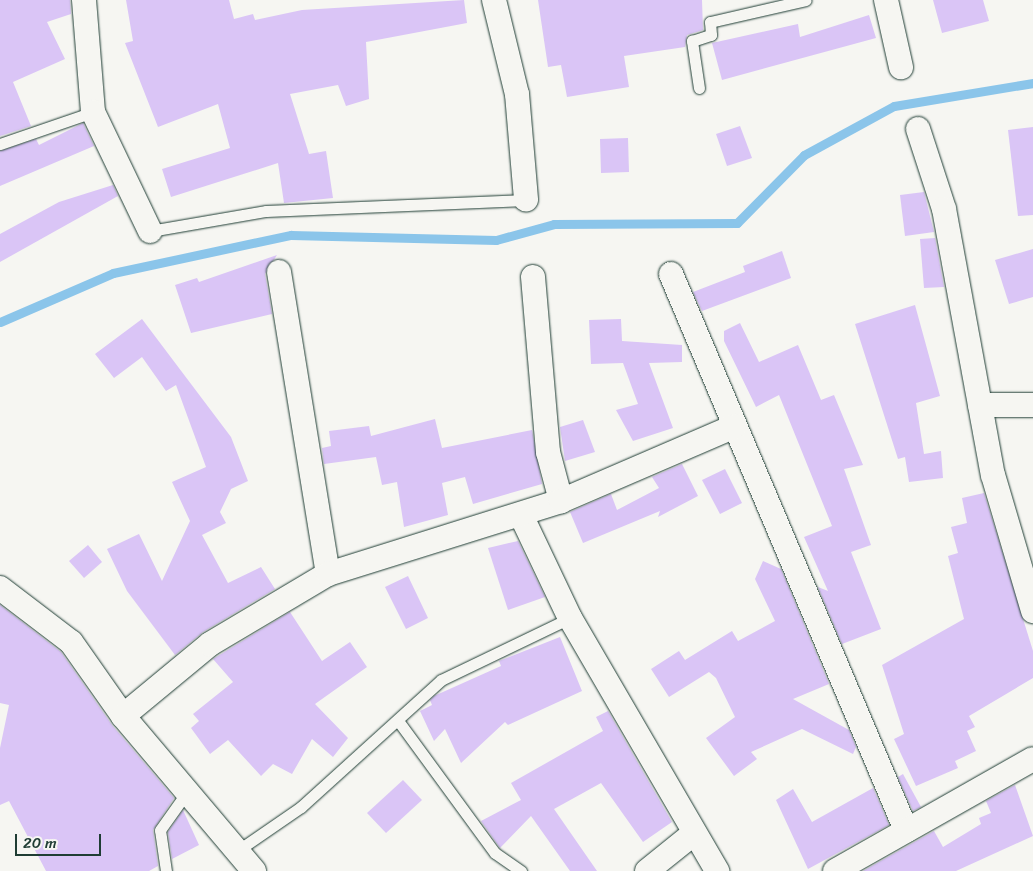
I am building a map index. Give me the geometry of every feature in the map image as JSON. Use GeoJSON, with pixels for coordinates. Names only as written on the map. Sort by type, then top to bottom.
{"type":"FeatureCollection","features":[{"type":"Feature","properties":{"kind":"street"},"geometry":{"type":"LineString","coordinates":[[84,0],[93,112],[150,230]]}},
{"type":"Feature","properties":{"kind":"street"},"geometry":{"type":"LineString","coordinates":[[494,0],[517,94],[526,200]]}},
{"type":"Feature","properties":{"kind":"street"},"geometry":{"type":"LineString","coordinates":[[886,0],[900,68]]}},
{"type":"Feature","properties":{"kind":"street"},"geometry":{"type":"LineString","coordinates":[[918,130],[944,209],[993,475],[1033,611]]}},
{"type":"Feature","properties":{"kind":"street"},"geometry":{"type":"LineString","coordinates":[[279,272],[328,574]]}},
{"type":"Feature","properties":{"kind":"street"},"geometry":{"type":"LineString","coordinates":[[671,274],[906,830]]}},
{"type":"Feature","properties":{"kind":"street"},"geometry":{"type":"LineString","coordinates":[[533,277],[548,452],[561,501]]}},
{"type":"Feature","properties":{"kind":"street"},"geometry":{"type":"LineString","coordinates":[[980,405],[1033,404]]}},
{"type":"Feature","properties":{"kind":"street"},"geometry":{"type":"LineString","coordinates":[[123,716],[210,644],[328,574],[561,501],[735,426]]}},
{"type":"Feature","properties":{"kind":"street"},"geometry":{"type":"LineString","coordinates":[[521,515],[570,618],[692,835],[717,871]]}},
{"type":"Feature","properties":{"kind":"street"},"geometry":{"type":"LineString","coordinates":[[0,588],[71,642],[123,716],[254,871]]}},
{"type":"Feature","properties":{"kind":"street"},"geometry":{"type":"LineString","coordinates":[[835,871],[1033,759]]}},
{"type":"Feature","properties":{"kind":"street"},"geometry":{"type":"LineString","coordinates":[[646,871],[692,835]]}},
{"type":"Feature","properties":{"kind":"lane"},"geometry":{"type":"LineString","coordinates":[[699,88],[692,41],[711,35],[710,22],[806,0]]}},
{"type":"Feature","properties":{"kind":"lane"},"geometry":{"type":"LineString","coordinates":[[0,144],[93,112]]}},
{"type":"Feature","properties":{"kind":"lane"},"geometry":{"type":"LineString","coordinates":[[150,230],[266,212],[526,200]]}},
{"type":"Feature","properties":{"kind":"lane"},"geometry":{"type":"LineString","coordinates":[[237,851],[301,807],[399,722],[441,680],[570,618]]}},
{"type":"Feature","properties":{"kind":"lane"},"geometry":{"type":"LineString","coordinates":[[399,722],[496,853],[521,871]]}},
{"type":"Feature","properties":{"kind":"lane"},"geometry":{"type":"LineString","coordinates":[[166,871],[160,830],[187,792]]}},
{"type":"Feature","properties":{"kind":"building"},"geometry":{"type":"Polygon","coordinates":[[[0,0],[70,0],[71,14],[47,22],[65,59],[13,82],[31,126],[0,136],[0,0]]]}},
{"type":"Feature","properties":{"kind":"building"},"geometry":{"type":"Polygon","coordinates":[[[126,0],[229,0],[234,19],[253,14],[255,20],[302,10],[464,0],[467,23],[366,42],[369,99],[346,106],[338,85],[290,94],[309,154],[326,151],[333,198],[284,203],[278,163],[171,197],[162,169],[230,148],[218,104],[158,127],[125,43],[133,41],[126,0]]]}},
{"type":"Feature","properties":{"kind":"building"},"geometry":{"type":"Polygon","coordinates":[[[538,0],[702,0],[703,30],[687,35],[685,47],[624,56],[629,87],[567,97],[561,65],[548,67],[538,0]]]}},
{"type":"Feature","properties":{"kind":"building"},"geometry":{"type":"Polygon","coordinates":[[[933,0],[983,0],[989,21],[942,33],[933,0]]]}},
{"type":"Feature","properties":{"kind":"building"},"geometry":{"type":"Polygon","coordinates":[[[869,15],[876,38],[722,80],[712,43],[798,24],[800,37],[869,15]]]}},
{"type":"Feature","properties":{"kind":"building"},"geometry":{"type":"Polygon","coordinates":[[[83,123],[94,146],[0,186],[0,151],[36,139],[39,145],[83,123]]]}},
{"type":"Feature","properties":{"kind":"building"},"geometry":{"type":"Polygon","coordinates":[[[740,126],[752,158],[727,166],[716,134],[740,126]]]}},
{"type":"Feature","properties":{"kind":"building"},"geometry":{"type":"Polygon","coordinates":[[[1033,127],[1033,215],[1018,216],[1008,130],[1033,127]]]}},
{"type":"Feature","properties":{"kind":"building"},"geometry":{"type":"Polygon","coordinates":[[[628,138],[629,172],[601,173],[600,139],[628,138]]]}},
{"type":"Feature","properties":{"kind":"building"},"geometry":{"type":"Polygon","coordinates":[[[113,185],[118,196],[0,262],[0,234],[59,202],[113,185]]]}},
{"type":"Feature","properties":{"kind":"building"},"geometry":{"type":"Polygon","coordinates":[[[924,192],[934,232],[905,236],[900,195],[924,192]]]}},
{"type":"Feature","properties":{"kind":"building"},"geometry":{"type":"Polygon","coordinates":[[[935,238],[944,287],[924,288],[920,239],[935,238]]]}},
{"type":"Feature","properties":{"kind":"building"},"geometry":{"type":"Polygon","coordinates":[[[1033,249],[1033,297],[1009,304],[995,260],[1033,249]]]}},
{"type":"Feature","properties":{"kind":"building"},"geometry":{"type":"Polygon","coordinates":[[[782,251],[791,278],[702,311],[693,292],[745,272],[743,266],[782,251]]]}},
{"type":"Feature","properties":{"kind":"building"},"geometry":{"type":"Polygon","coordinates":[[[277,255],[265,274],[272,314],[191,333],[175,285],[197,278],[199,282],[277,255]]]}},
{"type":"Feature","properties":{"kind":"building"},"geometry":{"type":"Polygon","coordinates":[[[915,305],[940,396],[916,403],[924,454],[941,451],[943,478],[909,482],[905,457],[898,459],[855,324],[915,305]]]}},
{"type":"Feature","properties":{"kind":"building"},"geometry":{"type":"Polygon","coordinates":[[[142,319],[231,437],[248,481],[231,489],[220,512],[226,523],[202,535],[228,583],[261,567],[275,589],[203,632],[175,655],[127,591],[107,549],[139,534],[162,581],[190,521],[172,482],[206,467],[176,385],[166,391],[142,357],[114,378],[95,354],[142,319]]]}},
{"type":"Feature","properties":{"kind":"building"},"geometry":{"type":"Polygon","coordinates":[[[621,319],[622,341],[682,345],[682,362],[649,363],[673,428],[633,441],[616,410],[638,404],[623,363],[591,364],[589,320],[621,319]]]}},
{"type":"Feature","properties":{"kind":"building"},"geometry":{"type":"Polygon","coordinates":[[[740,323],[759,362],[798,345],[821,400],[834,395],[863,465],[844,469],[871,545],[851,552],[881,629],[842,644],[818,587],[828,591],[804,537],[832,526],[779,395],[756,407],[724,341],[724,331],[740,323]]]}},
{"type":"Feature","properties":{"kind":"building"},"geometry":{"type":"Polygon","coordinates":[[[435,419],[442,448],[532,430],[542,484],[473,504],[465,477],[442,483],[448,515],[404,527],[397,482],[382,485],[376,457],[324,464],[322,448],[331,446],[329,431],[369,426],[371,436],[435,419]]]}},
{"type":"Feature","properties":{"kind":"building"},"geometry":{"type":"Polygon","coordinates":[[[583,420],[595,452],[565,461],[560,427],[583,420]]]}},
{"type":"Feature","properties":{"kind":"building"},"geometry":{"type":"Polygon","coordinates":[[[682,464],[698,496],[658,517],[660,511],[583,543],[570,512],[611,494],[617,510],[659,488],[652,477],[682,464]]]}},
{"type":"Feature","properties":{"kind":"building"},"geometry":{"type":"Polygon","coordinates":[[[725,469],[742,503],[720,514],[702,480],[725,469]]]}},
{"type":"Feature","properties":{"kind":"building"},"geometry":{"type":"Polygon","coordinates":[[[984,493],[1033,651],[1033,678],[969,716],[975,727],[967,731],[976,751],[955,761],[958,768],[916,786],[894,739],[904,734],[882,665],[964,619],[948,556],[958,553],[951,527],[967,523],[962,498],[984,493]]]}},
{"type":"Feature","properties":{"kind":"building"},"geometry":{"type":"Polygon","coordinates":[[[518,541],[545,597],[508,610],[488,548],[518,541]]]}},
{"type":"Feature","properties":{"kind":"building"},"geometry":{"type":"Polygon","coordinates":[[[88,545],[102,562],[84,578],[69,561],[88,545]]]}},
{"type":"Feature","properties":{"kind":"building"},"geometry":{"type":"Polygon","coordinates":[[[763,561],[781,569],[829,684],[793,699],[849,730],[856,747],[853,754],[802,729],[751,752],[757,759],[734,776],[706,738],[735,717],[716,678],[709,672],[669,697],[651,669],[679,651],[685,660],[732,631],[738,641],[775,621],[755,579],[763,561]]]}},
{"type":"Feature","properties":{"kind":"building"},"geometry":{"type":"Polygon","coordinates":[[[408,576],[428,618],[406,629],[385,587],[408,576]]]}},
{"type":"Feature","properties":{"kind":"building"},"geometry":{"type":"Polygon","coordinates":[[[0,605],[61,652],[112,725],[174,798],[153,830],[158,866],[149,871],[46,871],[9,801],[0,805],[0,748],[9,705],[0,703],[0,605]]]}},
{"type":"Feature","properties":{"kind":"building"},"geometry":{"type":"Polygon","coordinates":[[[290,612],[322,661],[350,642],[367,667],[315,704],[348,738],[333,757],[312,739],[292,774],[273,764],[261,776],[228,740],[210,754],[191,728],[199,721],[193,714],[233,682],[213,659],[290,612]]]}},
{"type":"Feature","properties":{"kind":"building"},"geometry":{"type":"Polygon","coordinates":[[[560,637],[582,691],[508,725],[505,722],[461,763],[445,729],[434,741],[420,711],[432,705],[430,700],[434,696],[501,666],[499,661],[560,637]]]}},
{"type":"Feature","properties":{"kind":"building"},"geometry":{"type":"Polygon","coordinates":[[[608,711],[672,822],[643,842],[601,783],[554,809],[597,871],[570,871],[531,816],[500,848],[481,821],[521,800],[511,783],[603,731],[596,717],[608,711]]]}},
{"type":"Feature","properties":{"kind":"building"},"geometry":{"type":"Polygon","coordinates":[[[903,774],[921,807],[913,811],[898,777],[903,774]]]}},
{"type":"Feature","properties":{"kind":"building"},"geometry":{"type":"Polygon","coordinates":[[[403,780],[422,800],[386,833],[367,813],[403,780]]]}},
{"type":"Feature","properties":{"kind":"building"},"geometry":{"type":"Polygon","coordinates":[[[1015,785],[1033,836],[956,871],[863,871],[934,831],[943,847],[981,824],[979,818],[991,813],[986,801],[1015,785]]]}},
{"type":"Feature","properties":{"kind":"building"},"geometry":{"type":"Polygon","coordinates":[[[873,788],[889,825],[808,869],[776,800],[793,789],[812,822],[873,788]]]}},
{"type":"Feature","properties":{"kind":"building"},"geometry":{"type":"Polygon","coordinates":[[[183,810],[199,845],[172,859],[168,832],[183,810]]]}},
{"type":"Feature","properties":{"kind":"waterway"},"geometry":{"type":"LineString","coordinates":[[0,322],[113,273],[291,235],[496,240],[554,224],[737,223],[804,155],[894,106],[1033,83]]}}]}
